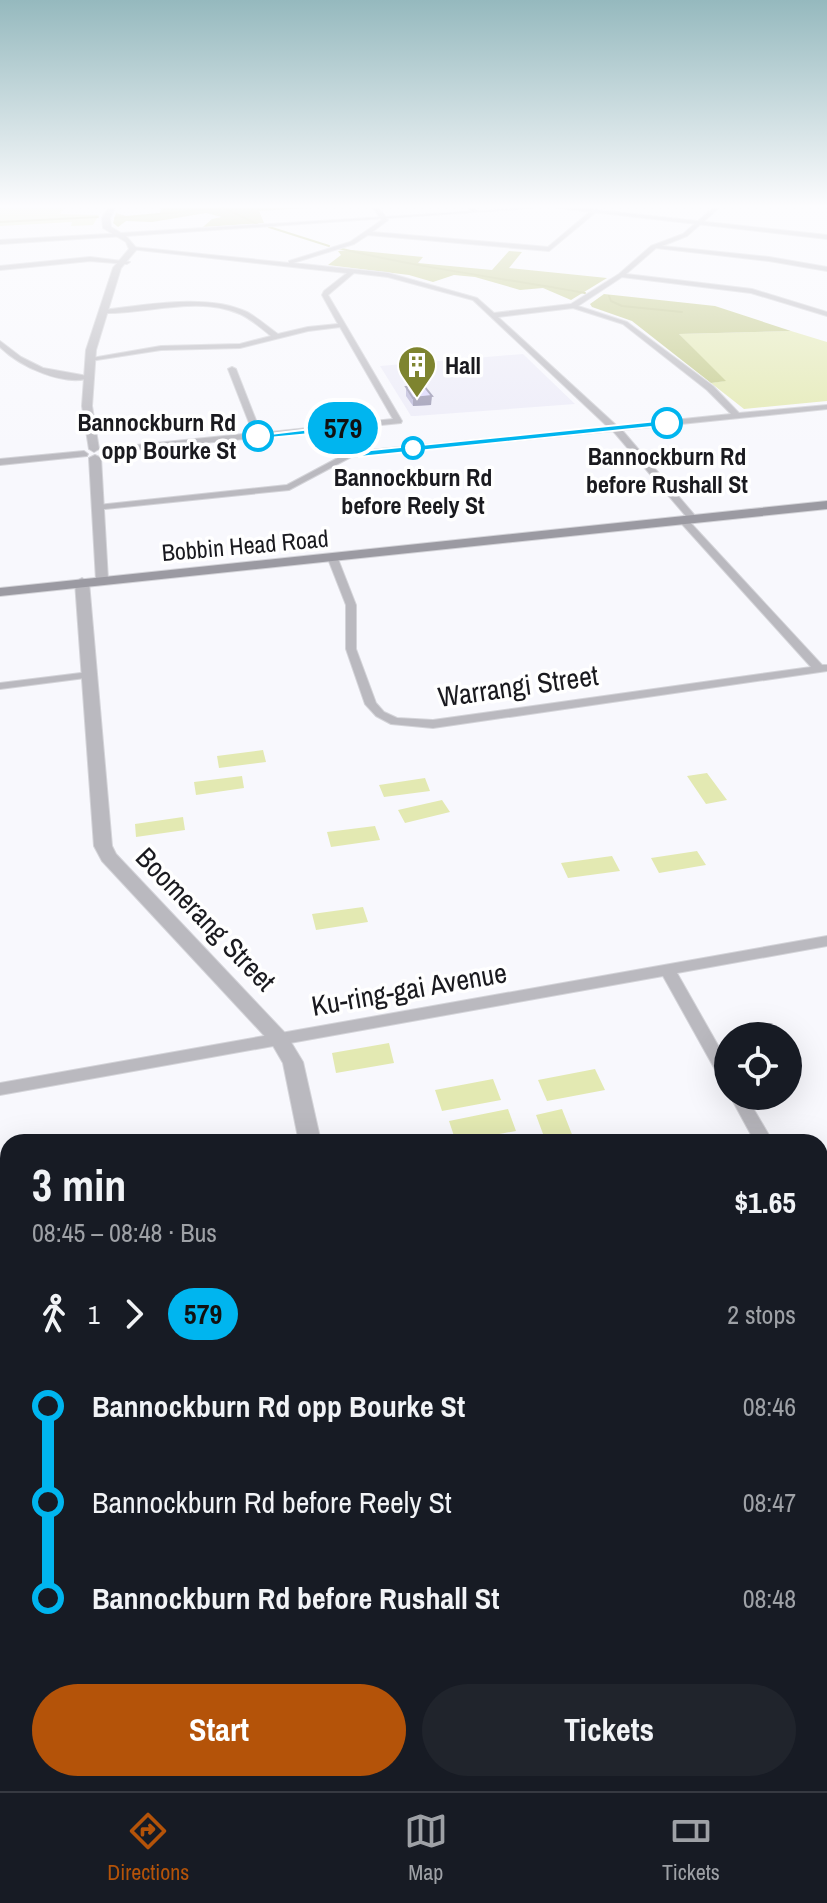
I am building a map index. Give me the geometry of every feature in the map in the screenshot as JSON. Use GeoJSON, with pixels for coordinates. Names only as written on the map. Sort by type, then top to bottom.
{"type":"FeatureCollection","features":[{"type":"Feature","properties":{"kind":"main road","name":"Bobbin Head Road"},"geometry":{"type":"LineString","coordinates":[[0,592],[827,505]]}},
{"type":"Feature","properties":{"kind":"street"},"geometry":{"type":"LineString","coordinates":[[102,580],[95,453],[87,406],[90,359],[110,292]]}},
{"type":"Feature","properties":{"kind":"street"},"geometry":{"type":"LineString","coordinates":[[0,462],[398,421],[327,292]]}},
{"type":"Feature","properties":{"kind":"street"},"geometry":{"type":"LineString","coordinates":[[453,292],[469,296],[494,315],[621,434],[689,520],[823,669]]}},
{"type":"Feature","properties":{"kind":"street"},"geometry":{"type":"LineString","coordinates":[[573,306],[595,292]]}},
{"type":"Feature","properties":{"kind":"street"},"geometry":{"type":"LineString","coordinates":[[754,292],[827,314]]}},
{"type":"Feature","properties":{"kind":"street"},"geometry":{"type":"LineString","coordinates":[[103,312],[162,306],[214,306],[241,311],[275,336]]}},
{"type":"Feature","properties":{"kind":"street"},"geometry":{"type":"LineString","coordinates":[[494,315],[573,306],[625,323],[710,388],[737,416]]}},
{"type":"Feature","properties":{"kind":"street"},"geometry":{"type":"LineString","coordinates":[[90,359],[161,348],[231,347],[344,325]]}},
{"type":"Feature","properties":{"kind":"street"},"geometry":{"type":"LineString","coordinates":[[0,343],[14,356],[46,372],[66,377],[89,377]]}},
{"type":"Feature","properties":{"kind":"street"},"geometry":{"type":"LineString","coordinates":[[232,369],[258,436]]}},
{"type":"Feature","properties":{"kind":"street"},"geometry":{"type":"LineString","coordinates":[[98,508],[289,487],[341,457],[359,454],[827,407]]}},
{"type":"Feature","properties":{"kind":"street"},"geometry":{"type":"LineString","coordinates":[[344,428],[359,454]]}},
{"type":"Feature","properties":{"kind":"street","name":"Warrangi Street"},"geometry":{"type":"LineString","coordinates":[[333,559],[351,605],[351,649],[371,704],[380,714],[395,721],[433,724],[823,669]]}},
{"type":"Feature","properties":{"kind":"street","name":"Boomerang Street"},"geometry":{"type":"LineString","coordinates":[[82,582],[100,836],[108,857],[279,1039],[293,1062],[308,1134]]}},
{"type":"Feature","properties":{"kind":"street"},"geometry":{"type":"LineString","coordinates":[[0,686],[89,675]]}},
{"type":"Feature","properties":{"kind":"street","name":"Ku-ring-gai Avenue"},"geometry":{"type":"LineString","coordinates":[[0,1089],[827,941]]}},
{"type":"Feature","properties":{"kind":"street"},"geometry":{"type":"LineString","coordinates":[[667,969],[714,1053]]}},
{"type":"Feature","properties":{"kind":"street"},"geometry":{"type":"LineString","coordinates":[[746,1110],[759,1134]]}},
{"type":"Feature","properties":{"kind":"shaded area"},"geometry":{"type":"Polygon","coordinates":[[[523,354],[575,404],[411,416],[380,366],[523,354]]]}},
{"type":"Feature","properties":{"kind":"green space"},"geometry":{"type":"Polygon","coordinates":[[[551,292],[585,292],[571,300],[551,292]]]}},
{"type":"Feature","properties":{"kind":"green space"},"geometry":{"type":"Polygon","coordinates":[[[604,294],[715,306],[791,331],[679,334],[726,381],[711,383],[632,321],[592,307],[590,304],[604,294]]]}},
{"type":"Feature","properties":{"kind":"green space"},"geometry":{"type":"Polygon","coordinates":[[[791,331],[827,342],[827,401],[744,409],[711,383],[724,381],[679,334],[791,331]]]}},
{"type":"Feature","properties":{"kind":"green space"},"geometry":{"type":"Polygon","coordinates":[[[263,750],[266,762],[219,768],[217,756],[263,750]]]}},
{"type":"Feature","properties":{"kind":"green space"},"geometry":{"type":"Polygon","coordinates":[[[707,773],[727,800],[706,804],[687,776],[707,773]]]}},
{"type":"Feature","properties":{"kind":"green space"},"geometry":{"type":"Polygon","coordinates":[[[242,776],[244,788],[196,795],[194,782],[242,776]]]}},
{"type":"Feature","properties":{"kind":"green space"},"geometry":{"type":"Polygon","coordinates":[[[425,778],[430,791],[384,797],[379,785],[425,778]]]}},
{"type":"Feature","properties":{"kind":"green space"},"geometry":{"type":"Polygon","coordinates":[[[442,800],[450,812],[405,823],[398,810],[442,800]]]}},
{"type":"Feature","properties":{"kind":"green space"},"geometry":{"type":"Polygon","coordinates":[[[183,817],[185,830],[136,837],[135,824],[183,817]]]}},
{"type":"Feature","properties":{"kind":"green space"},"geometry":{"type":"Polygon","coordinates":[[[375,826],[380,840],[331,847],[327,832],[375,826]]]}},
{"type":"Feature","properties":{"kind":"green space"},"geometry":{"type":"Polygon","coordinates":[[[697,851],[706,865],[659,873],[651,858],[697,851]]]}},
{"type":"Feature","properties":{"kind":"green space"},"geometry":{"type":"Polygon","coordinates":[[[612,856],[620,871],[568,878],[561,863],[612,856]]]}},
{"type":"Feature","properties":{"kind":"green space"},"geometry":{"type":"Polygon","coordinates":[[[363,907],[368,922],[316,930],[312,914],[363,907]]]}},
{"type":"Feature","properties":{"kind":"green space"},"geometry":{"type":"Polygon","coordinates":[[[389,1043],[394,1063],[336,1073],[332,1053],[389,1043]]]}},
{"type":"Feature","properties":{"kind":"green space"},"geometry":{"type":"Polygon","coordinates":[[[595,1069],[605,1090],[547,1101],[538,1080],[595,1069]]]}},
{"type":"Feature","properties":{"kind":"green space"},"geometry":{"type":"Polygon","coordinates":[[[493,1079],[501,1100],[442,1111],[435,1090],[493,1079]]]}},
{"type":"Feature","properties":{"kind":"green space"},"geometry":{"type":"Polygon","coordinates":[[[508,1109],[516,1131],[453,1134],[449,1121],[508,1109]]]}},
{"type":"Feature","properties":{"kind":"green space"},"geometry":{"type":"Polygon","coordinates":[[[562,1109],[572,1134],[543,1134],[536,1115],[562,1109]]]}},
{"type":"Feature","properties":{"kind":"building"},"geometry":{"type":"Polygon","coordinates":[[[424,386],[432,396],[413,398],[406,387],[424,386]]]}},
{"type":"Feature","properties":{"kind":"waterway"},"geometry":{"type":"LineString","coordinates":[[577,292],[585,293]]}},
{"type":"Feature","properties":{"kind":"waterway"},"geometry":{"type":"LineString","coordinates":[[609,296],[611,301],[622,306],[682,312]]}},
{"type":"Feature","properties":{"kind":"bus line","name":"579"},"geometry":{"type":"LineString","coordinates":[[258,436],[344,428],[359,454],[667,423]]}},
{"type":"Feature","properties":{"kind":"place","name":"Hall"},"geometry":{"type":"Point","coordinates":[417,399]}},
{"type":"Feature","properties":{"kind":"place","name":"Bannockburn Rd before Rushall St"},"geometry":{"type":"Point","coordinates":[667,423]}},
{"type":"Feature","properties":{"kind":"place","name":"Bannockburn Rd opp Bourke St"},"geometry":{"type":"Point","coordinates":[258,436]}},
{"type":"Feature","properties":{"kind":"place","name":"Bannockburn Rd before Reely St"},"geometry":{"type":"Point","coordinates":[413,448]}}]}
